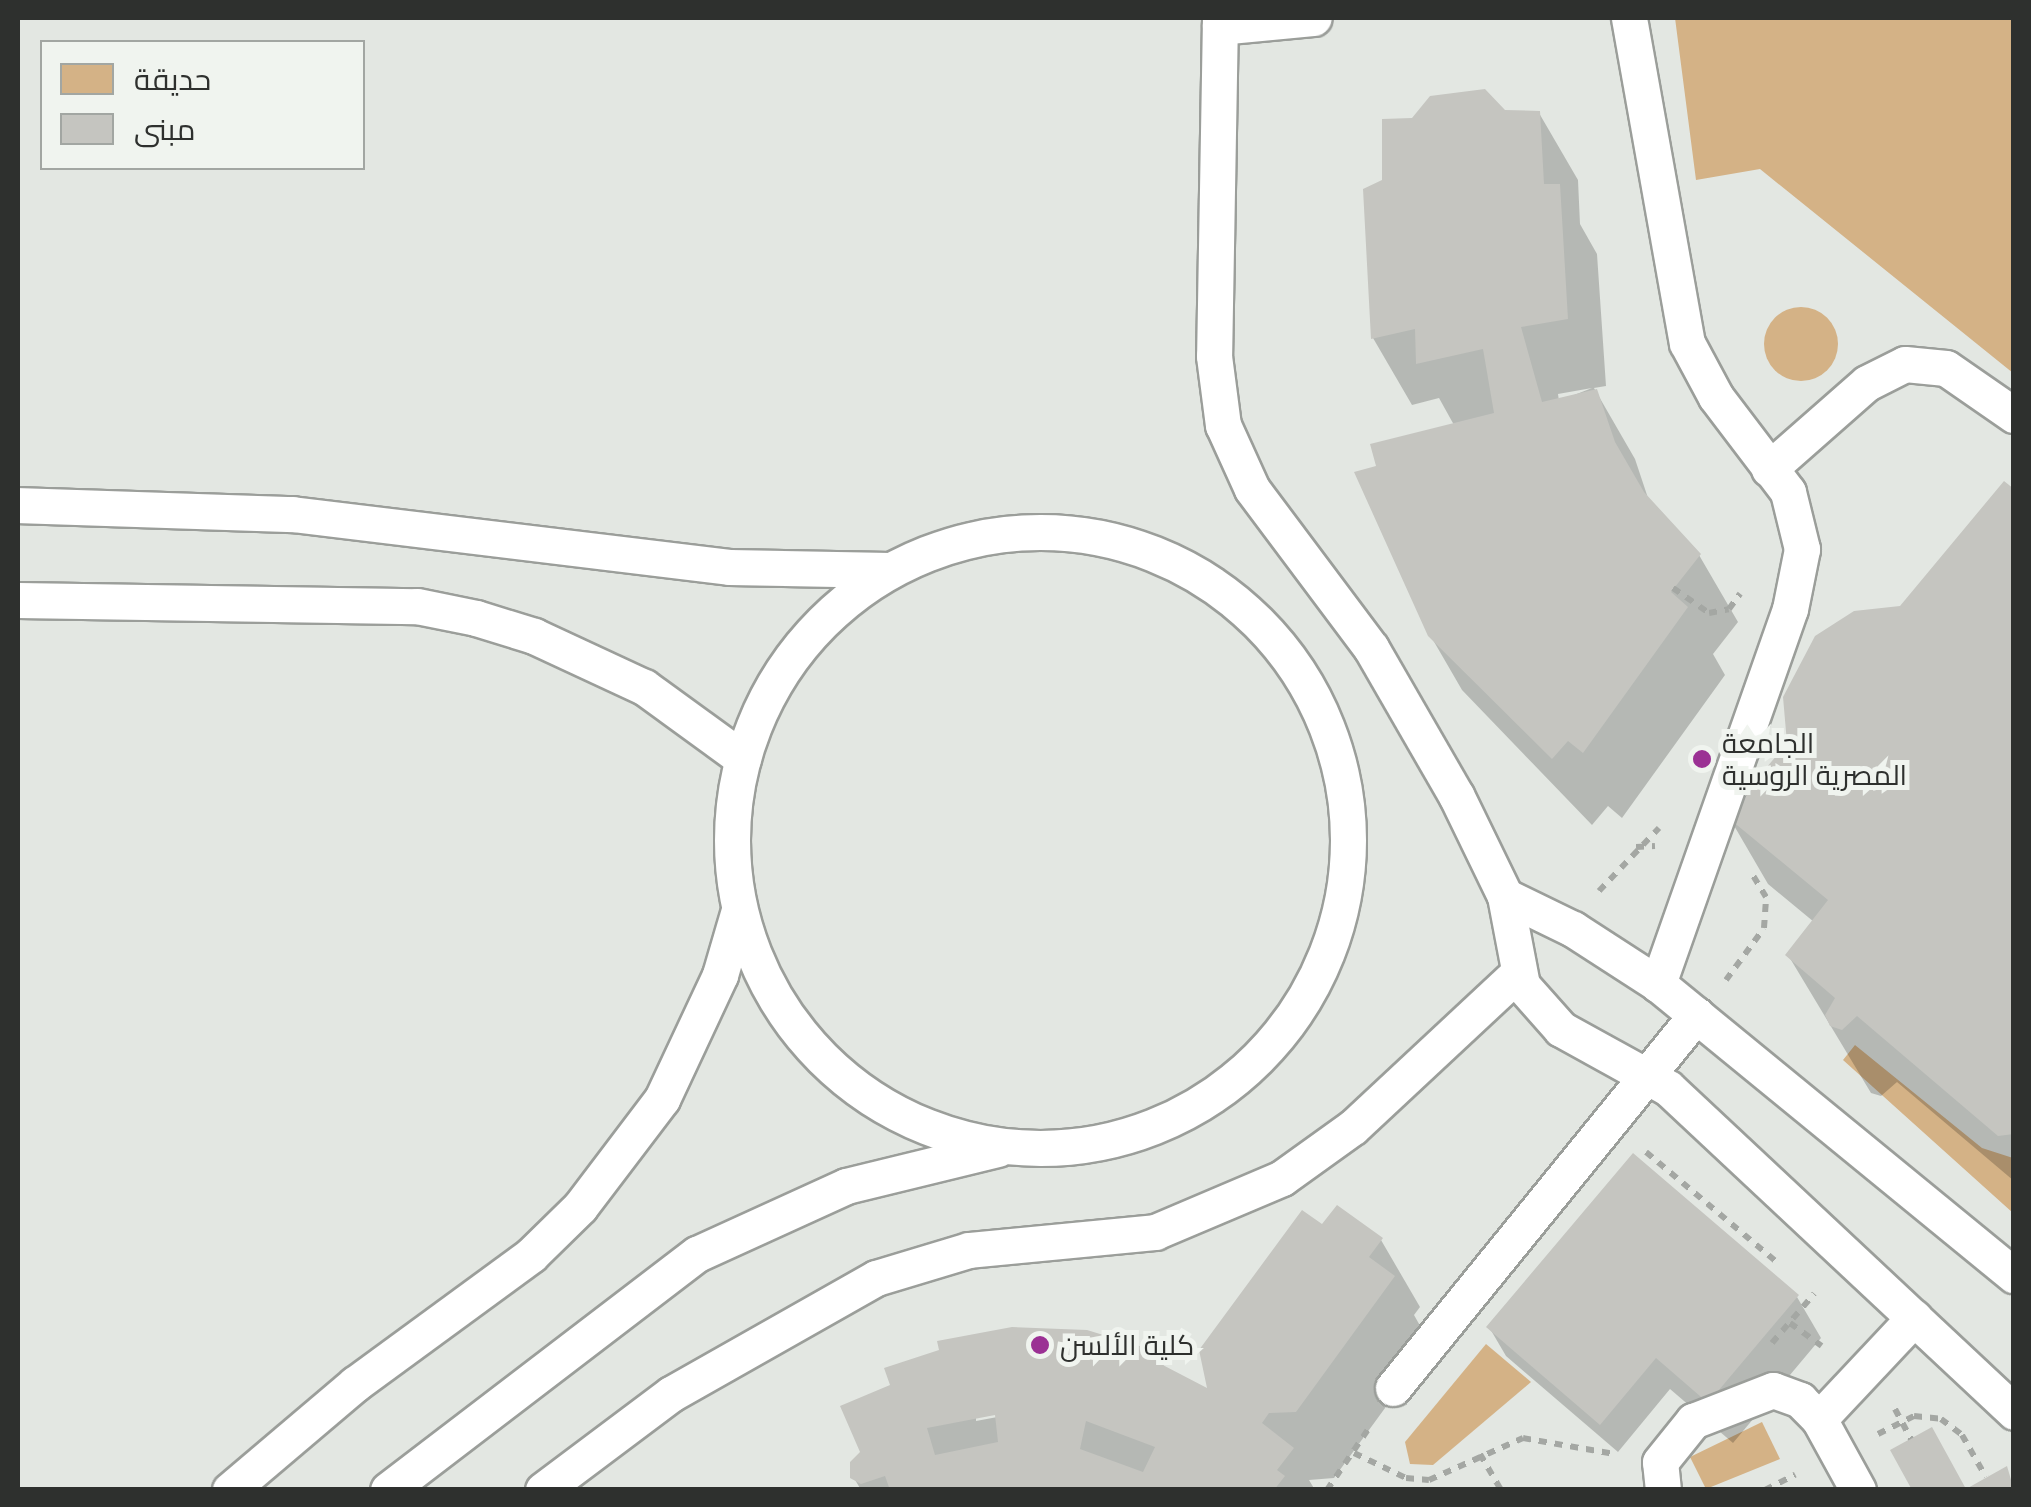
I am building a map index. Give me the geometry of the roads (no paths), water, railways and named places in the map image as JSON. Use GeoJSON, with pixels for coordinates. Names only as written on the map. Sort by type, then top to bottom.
{"type":"FeatureCollection","features":[{"type":"Feature","properties":{"kind":"lane"},"geometry":{"type":"LineString","coordinates":[[1314,18],[1220,22],[1214,356],[1223,425],[1252,489],[1340,602],[1401,696],[1505,896],[1516,975],[1561,1029],[1648,1074],[2014,1412]]}},
{"type":"Feature","properties":{"kind":"lane"},"geometry":{"type":"LineString","coordinates":[[1629,18],[1682,328],[1716,396],[1794,506],[1802,550],[1790,609],[1658,984]]}},
{"type":"Feature","properties":{"kind":"lane"},"geometry":{"type":"LineString","coordinates":[[1770,469],[1867,383],[1905,364],[1946,368],[2014,415]]}},
{"type":"Feature","properties":{"kind":"lane"},"geometry":{"type":"LineString","coordinates":[[18,505],[292,514],[728,567],[890,570]]}},
{"type":"Feature","properties":{"kind":"lane"},"geometry":{"type":"LineString","coordinates":[[388,1490],[698,1254],[846,1186],[1003,1148],[1092,1145],[1178,1118],[1252,1066],[1307,996],[1341,913],[1350,824],[1333,736],[1291,657],[1241,606],[1150,550],[1064,531],[974,538],[890,570],[824,619],[774,684],[742,759],[732,834],[739,910],[764,981],[806,1044],[862,1094],[928,1130],[1003,1148]]}},
{"type":"Feature","properties":{"kind":"lane"},"geometry":{"type":"LineString","coordinates":[[18,600],[417,606],[461,615],[590,659],[657,696],[742,759]]}},
{"type":"Feature","properties":{"kind":"lane"},"geometry":{"type":"LineString","coordinates":[[1505,896],[1572,929],[1658,984],[2014,1275]]}},
{"type":"Feature","properties":{"kind":"lane"},"geometry":{"type":"LineString","coordinates":[[230,1490],[355,1384],[531,1255],[580,1207],[662,1099],[720,976],[739,910]]}},
{"type":"Feature","properties":{"kind":"lane"},"geometry":{"type":"LineString","coordinates":[[542,1490],[672,1394],[876,1278],[969,1250],[1155,1232],[1282,1178],[1353,1128],[1516,975]]}},
{"type":"Feature","properties":{"kind":"lane"},"geometry":{"type":"LineString","coordinates":[[1393,1388],[1696,1016]]}},
{"type":"Feature","properties":{"kind":"lane"},"geometry":{"type":"LineString","coordinates":[[1818,1419],[1914,1318]]}},
{"type":"Feature","properties":{"kind":"lane"},"geometry":{"type":"LineString","coordinates":[[1661,1476],[1693,1422],[1742,1398],[1773,1390],[1800,1400],[1818,1419],[1858,1490]]}},
{"type":"Feature","properties":{"kind":"place","name":"الجامعة المصرية الروسية"},"geometry":{"type":"Point","coordinates":[1702,759]}},
{"type":"Feature","properties":{"kind":"place","name":"كلية الألسن"},"geometry":{"type":"Point","coordinates":[1040,1345]}}]}
